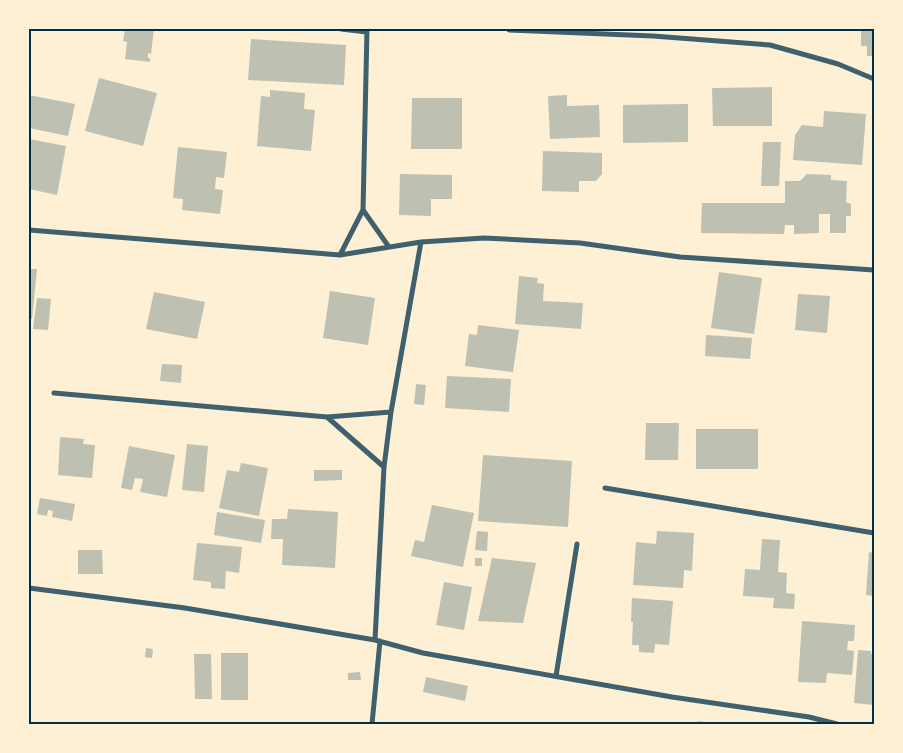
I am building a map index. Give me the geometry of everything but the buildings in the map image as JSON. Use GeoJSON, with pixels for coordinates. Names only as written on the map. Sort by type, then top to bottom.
{"type":"FeatureCollection","features":[{"type":"Feature","properties":{"kind":"street"},"geometry":{"type":"LineString","coordinates":[[340,255],[363,210],[367,30],[341,29]]}},
{"type":"Feature","properties":{"kind":"street"},"geometry":{"type":"LineString","coordinates":[[509,30],[652,36],[770,45],[838,64],[874,79]]}},
{"type":"Feature","properties":{"kind":"street"},"geometry":{"type":"LineString","coordinates":[[363,210],[389,248]]}},
{"type":"Feature","properties":{"kind":"street"},"geometry":{"type":"LineString","coordinates":[[29,230],[340,255],[421,242],[484,238],[580,243],[680,257],[874,270]]}},
{"type":"Feature","properties":{"kind":"street"},"geometry":{"type":"LineString","coordinates":[[372,724],[384,467],[391,412],[421,242]]}},
{"type":"Feature","properties":{"kind":"street"},"geometry":{"type":"LineString","coordinates":[[54,393],[327,417],[391,412]]}},
{"type":"Feature","properties":{"kind":"street"},"geometry":{"type":"LineString","coordinates":[[327,417],[384,467]]}},
{"type":"Feature","properties":{"kind":"street"},"geometry":{"type":"LineString","coordinates":[[605,488],[874,533]]}},
{"type":"Feature","properties":{"kind":"street"},"geometry":{"type":"LineString","coordinates":[[556,676],[577,544]]}},
{"type":"Feature","properties":{"kind":"street"},"geometry":{"type":"LineString","coordinates":[[29,588],[185,608],[377,641],[423,652],[672,697],[809,717],[837,724]]}}]}
